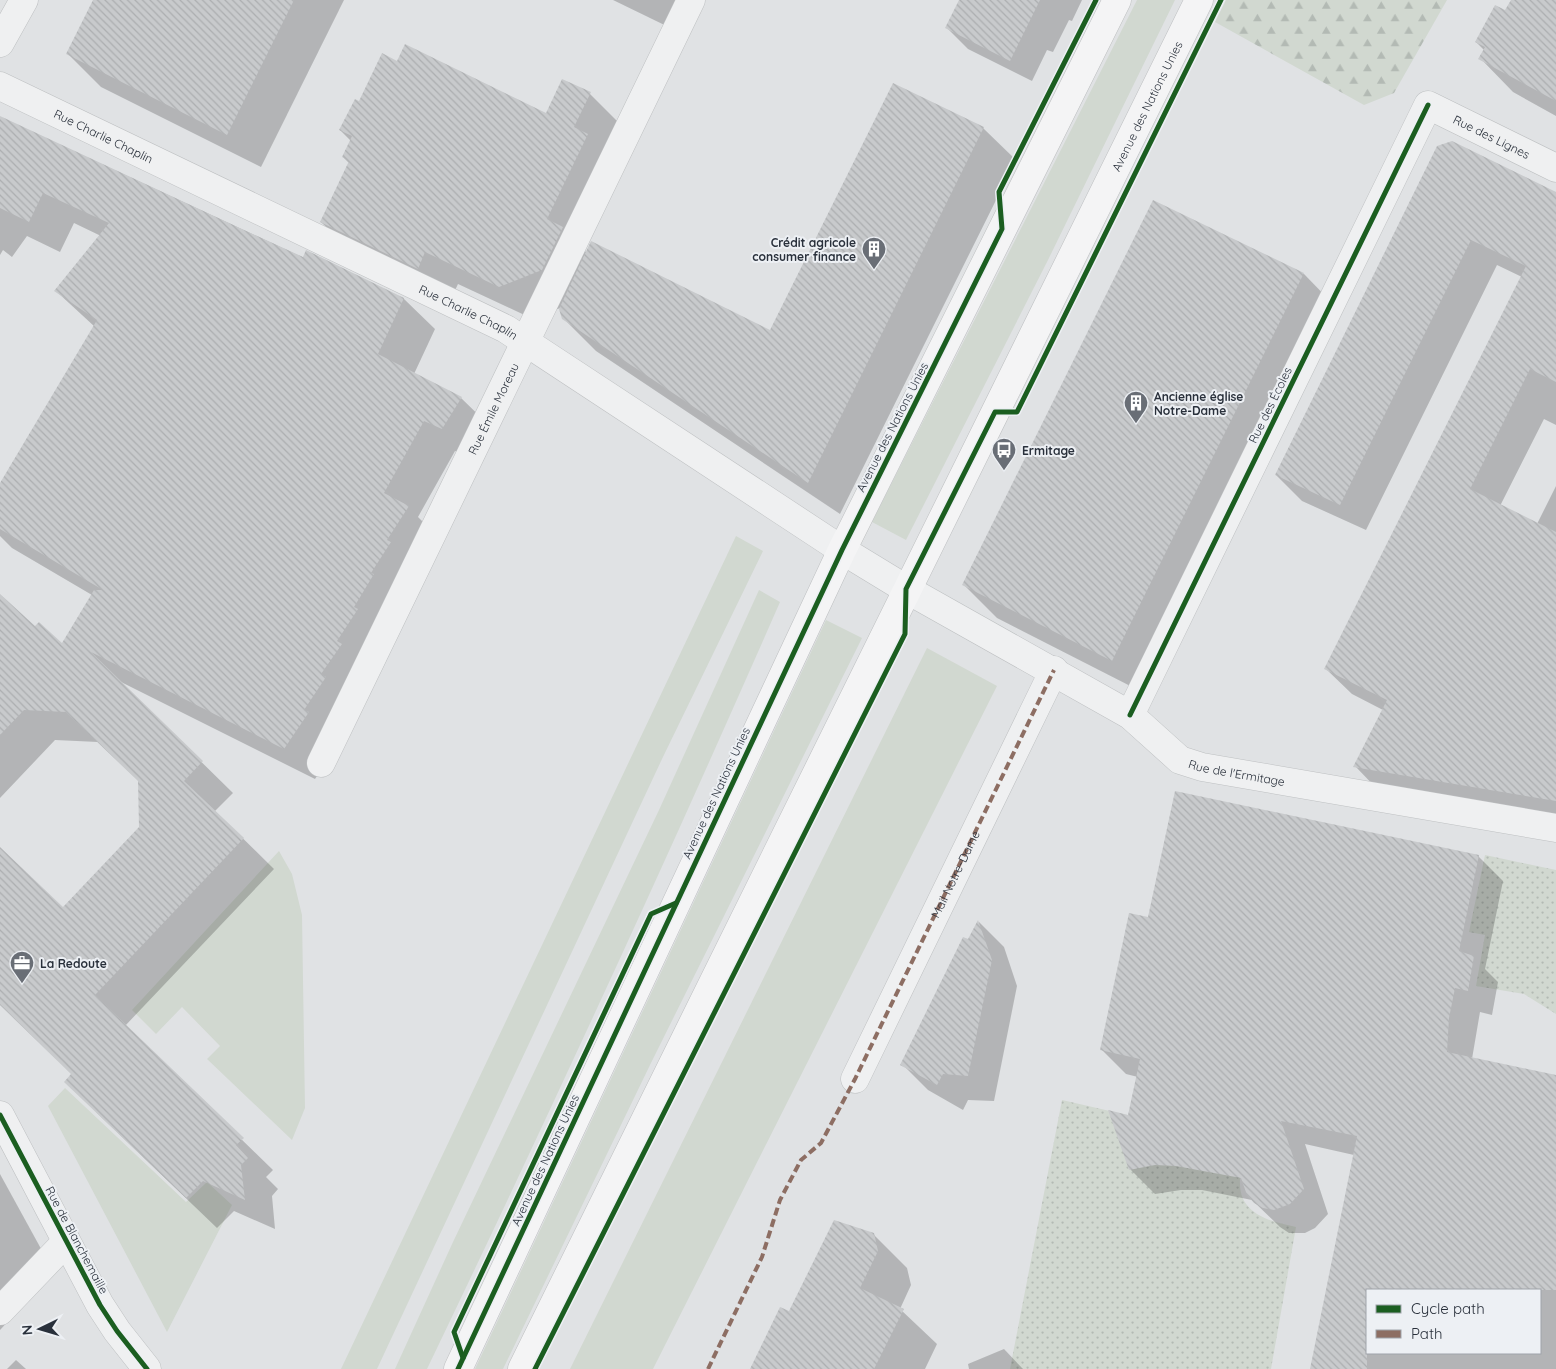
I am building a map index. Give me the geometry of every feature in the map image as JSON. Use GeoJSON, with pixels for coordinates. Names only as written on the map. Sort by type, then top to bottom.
{"type":"FeatureCollection","features":[{"type":"Feature","properties":{"kind":"main road","name":"Avenue des Nations Unies"},"geometry":{"type":"LineString","coordinates":[[458,1369],[842,550],[1117,0]]}},
{"type":"Feature","properties":{"kind":"main road","name":"Avenue des Nations Unies"},"geometry":{"type":"LineString","coordinates":[[522,1369],[906,589],[1199,0]]}},
{"type":"Feature","properties":{"kind":"street"},"geometry":{"type":"LineString","coordinates":[[0,43],[24,0]]}},
{"type":"Feature","properties":{"kind":"street","name":"Rue Émile Moreau"},"geometry":{"type":"LineString","coordinates":[[321,763],[692,0]]}},
{"type":"Feature","properties":{"kind":"street","name":"Rue Charlie Chaplin"},"geometry":{"type":"LineString","coordinates":[[0,86],[506,329],[527,341],[842,550],[906,589]]}},
{"type":"Feature","properties":{"kind":"street","name":"Rue des Lignes"},"geometry":{"type":"LineString","coordinates":[[1428,105],[1556,168]]}},
{"type":"Feature","properties":{"kind":"street","name":"Rue des Écoles"},"geometry":{"type":"LineString","coordinates":[[1130,715],[1428,105]]}},
{"type":"Feature","properties":{"kind":"street","name":"Rue de l'Ermitage"},"geometry":{"type":"LineString","coordinates":[[906,589],[1054,670],[1130,715],[1171,754],[1195,766],[1556,828]]}},
{"type":"Feature","properties":{"kind":"street","name":"Mail Notre-Dame"},"geometry":{"type":"LineString","coordinates":[[855,1079],[1054,670]]}},
{"type":"Feature","properties":{"kind":"street","name":"Rue de Blanchemaille"},"geometry":{"type":"LineString","coordinates":[[0,1115],[66,1242],[116,1332],[147,1369]]}},
{"type":"Feature","properties":{"kind":"street"},"geometry":{"type":"LineString","coordinates":[[0,1311],[66,1242]]}},
{"type":"Feature","properties":{"kind":"green space"},"geometry":{"type":"Polygon","coordinates":[[[1137,0],[1175,0],[1048,260],[906,540],[872,522],[1137,0]]]}},
{"type":"Feature","properties":{"kind":"green space"},"geometry":{"type":"Polygon","coordinates":[[[1226,0],[1447,0],[1394,93],[1364,105],[1215,22],[1226,0]]]}},
{"type":"Feature","properties":{"kind":"green space"},"geometry":{"type":"Polygon","coordinates":[[[736,536],[763,551],[662,759],[377,1369],[341,1369],[736,536]]]}},
{"type":"Feature","properties":{"kind":"green space"},"geometry":{"type":"Polygon","coordinates":[[[759,590],[780,602],[563,1083],[427,1369],[395,1369],[453,1242],[659,810],[759,590]]]}},
{"type":"Feature","properties":{"kind":"green space"},"geometry":{"type":"Polygon","coordinates":[[[826,620],[862,638],[650,1065],[503,1369],[475,1369],[826,620]]]}},
{"type":"Feature","properties":{"kind":"green space"},"geometry":{"type":"Polygon","coordinates":[[[927,648],[997,686],[653,1369],[570,1369],[927,648]]]}},
{"type":"Feature","properties":{"kind":"green space"},"geometry":{"type":"Polygon","coordinates":[[[279,851],[292,874],[302,915],[305,1108],[292,1140],[207,1059],[220,1046],[182,1007],[156,1034],[132,1010],[279,851]]]}},
{"type":"Feature","properties":{"kind":"green space"},"geometry":{"type":"Polygon","coordinates":[[[1485,855],[1556,870],[1556,1014],[1524,994],[1476,986],[1485,935],[1469,932],[1485,855]]]}},
{"type":"Feature","properties":{"kind":"green space"},"geometry":{"type":"Polygon","coordinates":[[[65,1088],[186,1202],[207,1182],[232,1205],[167,1332],[48,1106],[65,1088]]]}},
{"type":"Feature","properties":{"kind":"green space"},"geometry":{"type":"Polygon","coordinates":[[[1062,1100],[1249,1143],[1240,1179],[1241,1195],[1252,1210],[1259,1215],[1278,1223],[1296,1227],[1271,1369],[1010,1369],[1062,1100]]]}},
{"type":"Feature","properties":{"kind":"building"},"geometry":{"type":"Polygon","coordinates":[[[93,0],[294,0],[227,135],[66,54],[93,0]]]}},
{"type":"Feature","properties":{"kind":"building"},"geometry":{"type":"Polygon","coordinates":[[[959,0],[1040,0],[1010,61],[945,28],[959,0]]]}},
{"type":"Feature","properties":{"kind":"building"},"geometry":{"type":"Polygon","coordinates":[[[1511,0],[1556,0],[1556,101],[1478,59],[1485,47],[1475,42],[1495,5],[1505,10],[1511,0]]]}},
{"type":"Feature","properties":{"kind":"building"},"geometry":{"type":"Polygon","coordinates":[[[405,44],[546,113],[562,79],[591,92],[574,127],[588,134],[547,219],[563,227],[542,270],[499,287],[425,252],[418,269],[320,222],[349,161],[342,157],[352,136],[339,130],[355,99],[359,101],[382,53],[397,61],[405,44]]]}},
{"type":"Feature","properties":{"kind":"building","name":"Crédit agricole consumer finance"},"geometry":{"type":"Polygon","coordinates":[[[893,83],[984,127],[808,483],[562,319],[559,309],[591,241],[770,330],[893,83]]]}},
{"type":"Feature","properties":{"kind":"building"},"geometry":{"type":"Polygon","coordinates":[[[0,116],[303,257],[306,250],[404,298],[378,354],[462,397],[442,429],[424,421],[384,493],[409,506],[387,540],[391,542],[371,573],[374,574],[354,607],[358,609],[337,641],[342,644],[321,674],[326,677],[304,710],[309,712],[284,749],[91,652],[203,761],[184,781],[244,838],[95,995],[244,1138],[236,1145],[248,1158],[241,1165],[245,1200],[203,1181],[186,1198],[64,1082],[71,1074],[0,1005],[0,847],[63,907],[139,827],[138,781],[66,712],[24,710],[0,735],[0,594],[35,626],[39,622],[62,643],[94,590],[103,590],[0,529],[0,483],[97,320],[54,291],[109,223],[43,193],[29,222],[0,208],[0,116]]]}},
{"type":"Feature","properties":{"kind":"building"},"geometry":{"type":"Polygon","coordinates":[[[1452,141],[1556,192],[1556,382],[1530,369],[1470,489],[1556,532],[1556,801],[1353,767],[1387,700],[1324,669],[1526,266],[1471,240],[1340,505],[1275,475],[1437,146],[1452,141]]]}},
{"type":"Feature","properties":{"kind":"building","name":"Ancienne église Notre-Dame"},"geometry":{"type":"Polygon","coordinates":[[[1153,200],[1304,273],[1112,661],[962,585],[1153,200]]]}},
{"type":"Feature","properties":{"kind":"building"},"geometry":{"type":"Polygon","coordinates":[[[1175,791],[1479,855],[1459,951],[1474,956],[1468,991],[1455,988],[1449,1018],[1447,1052],[1556,1075],[1556,1290],[1366,1289],[1367,1369],[1310,1369],[1357,1136],[1281,1121],[1304,1189],[1290,1204],[1274,1210],[1263,1208],[1254,1203],[1247,1195],[1241,1178],[1176,1166],[1155,1165],[1129,1170],[1108,1110],[1128,1115],[1140,1059],[1100,1050],[1129,913],[1148,917],[1175,791]]]}},
{"type":"Feature","properties":{"kind":"building"},"geometry":{"type":"Polygon","coordinates":[[[978,920],[992,960],[968,1076],[943,1074],[937,1085],[900,1065],[963,937],[968,939],[978,920]]]}},
{"type":"Feature","properties":{"kind":"building"},"geometry":{"type":"Polygon","coordinates":[[[834,1220],[874,1233],[878,1251],[860,1288],[904,1309],[874,1369],[750,1369],[780,1307],[789,1311],[834,1220]]]}},
{"type":"Feature","properties":{"kind":"marked path"},"geometry":{"type":"LineString","coordinates":[[708,1369],[762,1257],[780,1200],[801,1160],[821,1143],[855,1079],[1054,670]]}},
{"type":"Feature","properties":{"kind":"cycle path"},"geometry":{"type":"LineString","coordinates":[[458,1369],[842,550],[1002,229],[999,192],[1096,0]]}},
{"type":"Feature","properties":{"kind":"cycle path"},"geometry":{"type":"LineString","coordinates":[[535,1369],[905,634],[906,589],[995,412],[1017,412],[1221,0]]}},
{"type":"Feature","properties":{"kind":"cycle path"},"geometry":{"type":"LineString","coordinates":[[1130,715],[1428,105]]}},
{"type":"Feature","properties":{"kind":"cycle path"},"geometry":{"type":"LineString","coordinates":[[463,1358],[454,1332],[651,914],[676,903]]}},
{"type":"Feature","properties":{"kind":"cycle path"},"geometry":{"type":"LineString","coordinates":[[0,1115],[100,1305],[117,1331],[147,1369]]}},
{"type":"Feature","properties":{"kind":"place","name":"Crédit agricole consumer finance"},"geometry":{"type":"Point","coordinates":[874,270]}},
{"type":"Feature","properties":{"kind":"place","name":"Ancienne église Notre-Dame"},"geometry":{"type":"Point","coordinates":[1136,424]}},
{"type":"Feature","properties":{"kind":"place","name":"Ermitage"},"geometry":{"type":"Point","coordinates":[1004,471]}},
{"type":"Feature","properties":{"kind":"place","name":"La Redoute"},"geometry":{"type":"Point","coordinates":[22,984]}}]}
